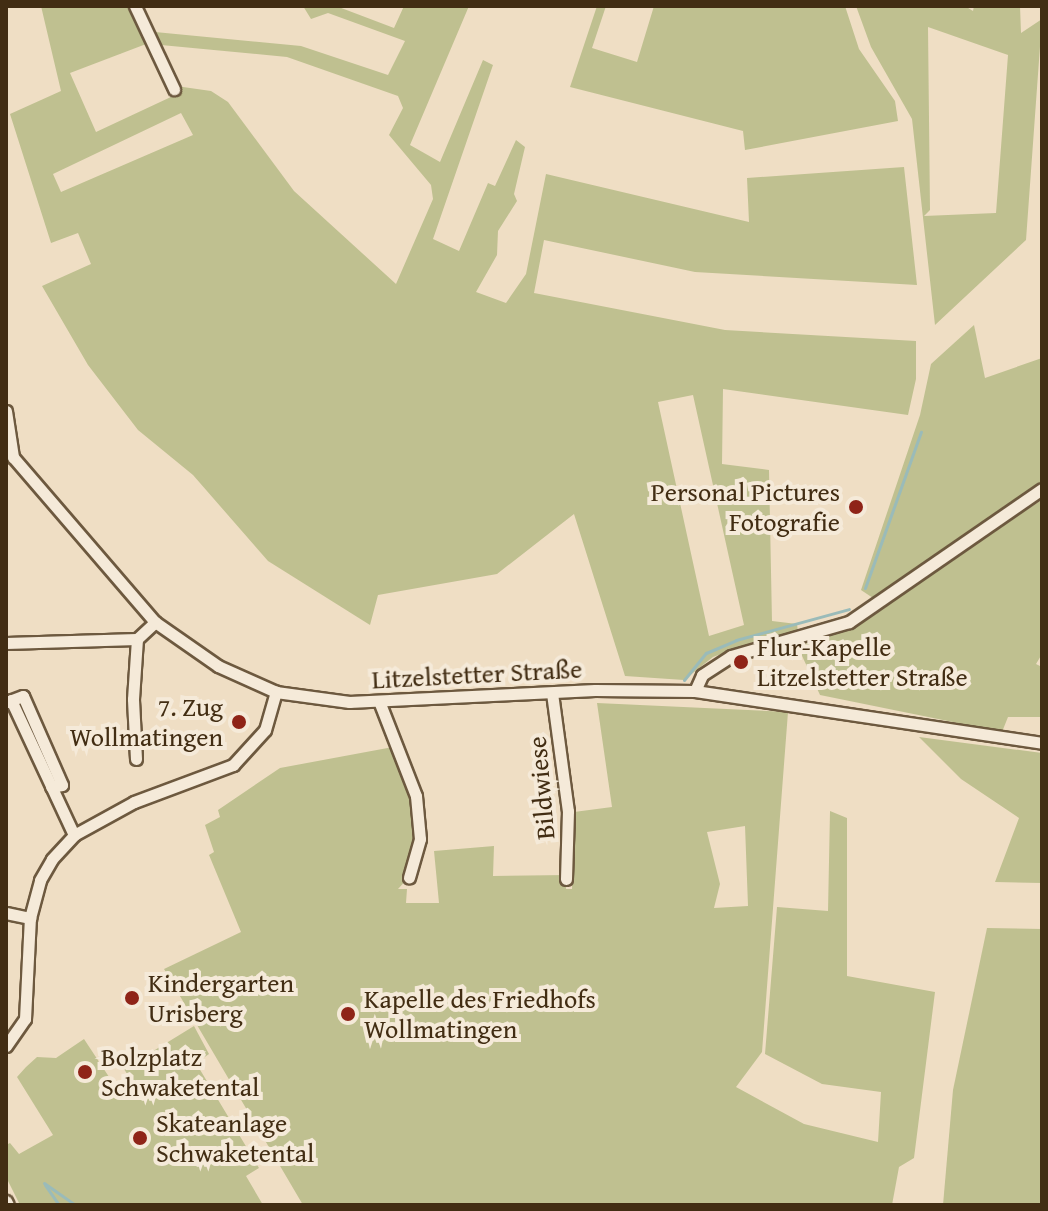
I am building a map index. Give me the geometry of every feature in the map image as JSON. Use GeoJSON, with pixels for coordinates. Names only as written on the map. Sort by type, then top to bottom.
{"type":"FeatureCollection","features":[{"type":"Feature","properties":{"kind":"street"},"geometry":{"type":"LineString","coordinates":[[135,6],[174,89]]}},
{"type":"Feature","properties":{"kind":"street"},"geometry":{"type":"LineString","coordinates":[[6,411],[9,458]]}},
{"type":"Feature","properties":{"kind":"street","name":"Litzelstetter Straße"},"geometry":{"type":"LineString","coordinates":[[9,458],[155,622],[215,665],[276,692],[314,700],[379,701],[552,693],[695,691],[1042,743]]}},
{"type":"Feature","properties":{"kind":"street"},"geometry":{"type":"LineString","coordinates":[[695,691],[702,675],[731,656],[849,622],[1042,489]]}},
{"type":"Feature","properties":{"kind":"street"},"geometry":{"type":"LineString","coordinates":[[6,643],[137,639],[155,622]]}},
{"type":"Feature","properties":{"kind":"street"},"geometry":{"type":"LineString","coordinates":[[136,759],[133,699],[137,639]]}},
{"type":"Feature","properties":{"kind":"street"},"geometry":{"type":"LineString","coordinates":[[6,1046],[25,1019],[31,996],[30,918],[40,880],[74,835],[134,802],[233,765],[265,730],[276,692]]}},
{"type":"Feature","properties":{"kind":"street","name":"Bildwiese"},"geometry":{"type":"LineString","coordinates":[[552,693],[568,811],[566,879]]}},
{"type":"Feature","properties":{"kind":"street"},"geometry":{"type":"LineString","coordinates":[[8,701],[23,696],[62,785],[51,787],[74,835]]}},
{"type":"Feature","properties":{"kind":"street"},"geometry":{"type":"LineString","coordinates":[[379,701],[416,796],[420,839],[409,877]]}},
{"type":"Feature","properties":{"kind":"street"},"geometry":{"type":"LineString","coordinates":[[6,913],[30,918]]}},
{"type":"Feature","properties":{"kind":"green space"},"geometry":{"type":"Polygon","coordinates":[[[41,6],[135,6],[154,41],[70,73],[96,132],[173,96],[176,86],[211,91],[228,102],[294,191],[396,284],[433,199],[431,185],[389,135],[403,108],[398,96],[287,57],[161,45],[155,32],[301,46],[388,75],[405,41],[328,13],[311,19],[303,6],[336,6],[394,28],[404,6],[469,6],[410,145],[440,162],[483,60],[493,65],[433,239],[459,251],[488,183],[495,186],[516,140],[525,147],[514,194],[517,201],[498,231],[497,255],[476,292],[506,303],[526,274],[546,174],[749,222],[747,178],[904,167],[917,285],[695,272],[544,240],[534,293],[725,330],[916,341],[916,379],[908,415],[723,389],[722,464],[769,470],[772,621],[797,624],[798,632],[767,637],[713,657],[684,680],[625,676],[574,514],[497,574],[378,595],[370,625],[268,561],[193,475],[138,430],[88,365],[42,286],[91,264],[78,233],[51,243],[10,114],[61,91],[41,6]],[[181,113],[53,174],[61,192],[193,135],[181,113]],[[693,395],[658,402],[709,636],[744,625],[693,395]]]}},
{"type":"Feature","properties":{"kind":"green space"},"geometry":{"type":"Polygon","coordinates":[[[597,6],[606,6],[592,48],[637,62],[654,6],[845,6],[859,49],[895,101],[898,121],[745,150],[743,131],[570,87],[597,6]]]}},
{"type":"Feature","properties":{"kind":"green space"},"geometry":{"type":"Polygon","coordinates":[[[856,6],[965,6],[973,11],[974,6],[1020,6],[1021,33],[1042,19],[1026,240],[935,325],[912,119],[871,47],[856,6]],[[928,27],[930,210],[924,216],[996,213],[1008,55],[928,27]]]}},
{"type":"Feature","properties":{"kind":"green space"},"geometry":{"type":"Polygon","coordinates":[[[974,325],[985,378],[1042,358],[1042,493],[990,528],[993,531],[1042,500],[1042,654],[1036,664],[1042,667],[1042,717],[1008,717],[1002,732],[820,695],[798,647],[866,618],[879,602],[861,590],[920,415],[931,364],[974,325]]]}},
{"type":"Feature","properties":{"kind":"green space"},"geometry":{"type":"Polygon","coordinates":[[[597,703],[788,712],[762,1052],[736,1087],[804,1124],[878,1142],[881,1092],[822,1084],[765,1054],[777,907],[828,911],[830,811],[847,818],[847,976],[935,992],[914,1158],[899,1167],[892,1205],[303,1205],[164,969],[241,932],[209,855],[214,852],[205,825],[220,817],[218,810],[280,768],[393,747],[419,816],[409,877],[398,889],[407,889],[406,903],[439,903],[434,851],[494,846],[493,876],[567,875],[566,889],[572,889],[574,812],[612,807],[597,703]],[[745,826],[707,832],[720,884],[714,908],[748,906],[745,826]]]}},
{"type":"Feature","properties":{"kind":"green space"},"geometry":{"type":"Polygon","coordinates":[[[919,737],[1042,753],[1042,883],[995,882],[1019,818],[961,779],[919,737]]]}},
{"type":"Feature","properties":{"kind":"green space"},"geometry":{"type":"Polygon","coordinates":[[[987,928],[1042,929],[1042,1205],[943,1205],[953,1090],[987,928]]]}},
{"type":"Feature","properties":{"kind":"green space"},"geometry":{"type":"Polygon","coordinates":[[[194,1026],[209,1054],[196,1063],[259,1168],[246,1176],[263,1205],[20,1205],[6,1177],[6,1145],[10,1143],[19,1154],[53,1135],[17,1077],[26,1067],[37,1057],[56,1058],[84,1039],[115,1086],[129,1077],[124,1069],[194,1026]]]}},
{"type":"Feature","properties":{"kind":"waterway"},"geometry":{"type":"LineString","coordinates":[[865,588],[921,432]]}},
{"type":"Feature","properties":{"kind":"waterway"},"geometry":{"type":"LineString","coordinates":[[684,680],[706,653],[736,640],[849,609]]}},
{"type":"Feature","properties":{"kind":"waterway"},"geometry":{"type":"LineString","coordinates":[[44,1183],[76,1205]]}},
{"type":"Feature","properties":{"kind":"waterway"},"geometry":{"type":"LineString","coordinates":[[45,1185],[59,1205]]}},
{"type":"Feature","properties":{"kind":"place","name":"Personal Pictures Fotografie"},"geometry":{"type":"Point","coordinates":[856,507]}},
{"type":"Feature","properties":{"kind":"place","name":"Flur-Kapelle Litzelstetter Straße"},"geometry":{"type":"Point","coordinates":[741,662]}},
{"type":"Feature","properties":{"kind":"place","name":"7. Zug Wollmatingen"},"geometry":{"type":"Point","coordinates":[239,722]}},
{"type":"Feature","properties":{"kind":"place","name":"Kindergarten Urisberg"},"geometry":{"type":"Point","coordinates":[132,998]}},
{"type":"Feature","properties":{"kind":"place","name":"Kapelle des Friedhofs Wollmatingen"},"geometry":{"type":"Point","coordinates":[348,1014]}},
{"type":"Feature","properties":{"kind":"place","name":"Bolzplatz Schwaketental"},"geometry":{"type":"Point","coordinates":[85,1072]}},
{"type":"Feature","properties":{"kind":"place","name":"Skateanlage Schwaketental"},"geometry":{"type":"Point","coordinates":[140,1138]}}]}
